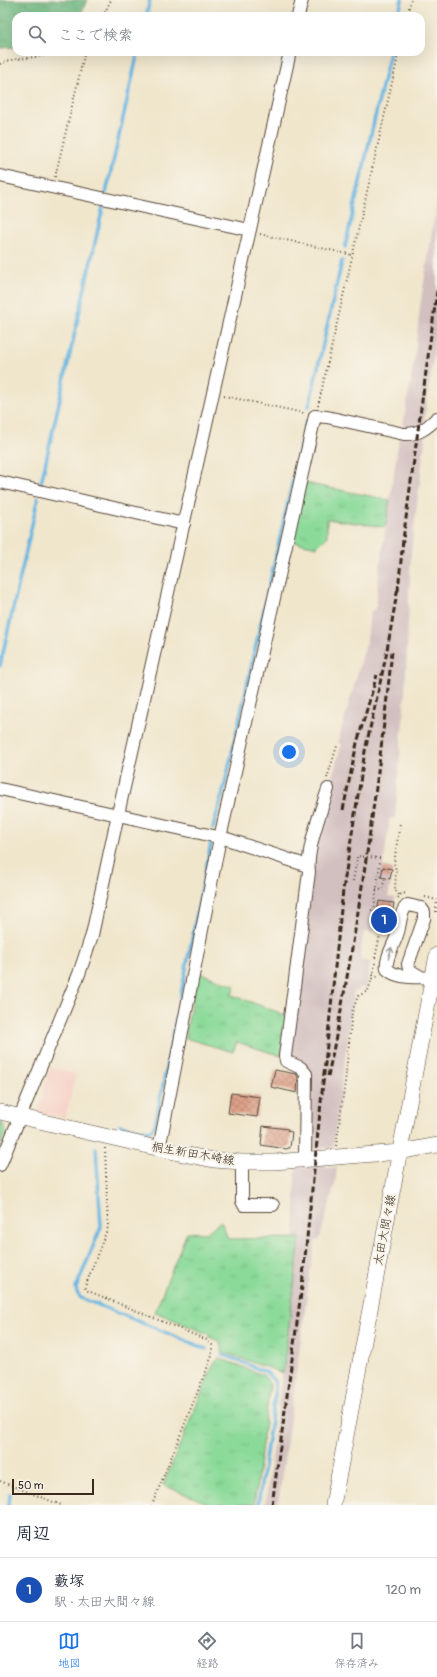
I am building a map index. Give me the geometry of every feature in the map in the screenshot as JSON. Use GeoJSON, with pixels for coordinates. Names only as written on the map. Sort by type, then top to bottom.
{"type":"FeatureCollection","features":[{"type":"Feature","properties":{"kind":"main road","name":"太田大間々線"},"geometry":{"type":"LineString","coordinates":[[333,1505],[400,1152],[427,977],[437,955]]}},
{"type":"Feature","properties":{"kind":"main road","name":"桐生新田木崎線"},"geometry":{"type":"LineString","coordinates":[[0,1112],[159,1149],[208,1159],[242,1162],[400,1152],[437,1145]]}},
{"type":"Feature","properties":{"kind":"street"},"geometry":{"type":"LineString","coordinates":[[299,12],[302,0]]}},
{"type":"Feature","properties":{"kind":"street"},"geometry":{"type":"LineString","coordinates":[[0,1165],[76,981],[92,935],[289,56]]}},
{"type":"Feature","properties":{"kind":"street"},"geometry":{"type":"LineString","coordinates":[[0,176],[250,230]]}},
{"type":"Feature","properties":{"kind":"street"},"geometry":{"type":"LineString","coordinates":[[159,1149],[220,838],[315,416],[327,417],[404,434],[421,432],[437,418]]}},
{"type":"Feature","properties":{"kind":"street"},"geometry":{"type":"LineString","coordinates":[[0,482],[184,524]]}},
{"type":"Feature","properties":{"kind":"street"},"geometry":{"type":"LineString","coordinates":[[305,1159],[304,1101],[306,1074],[301,1068],[286,1061],[285,1056],[309,872],[308,866],[314,837],[328,788]]}},
{"type":"Feature","properties":{"kind":"street"},"geometry":{"type":"LineString","coordinates":[[0,789],[227,839],[308,866]]}},
{"type":"Feature","properties":{"kind":"street"},"geometry":{"type":"LineString","coordinates":[[408,905],[421,908],[424,912],[424,919],[408,964],[409,970],[427,977],[411,977],[392,974],[386,967],[397,935],[402,912],[408,905]]}},
{"type":"Feature","properties":{"kind":"street"},"geometry":{"type":"LineString","coordinates":[[242,1162],[242,1201],[244,1205],[273,1205]]}},
{"type":"Feature","properties":{"kind":"path"},"geometry":{"type":"LineString","coordinates":[[105,12],[111,0]]}},
{"type":"Feature","properties":{"kind":"path"},"geometry":{"type":"LineString","coordinates":[[408,12],[411,0]]}},
{"type":"Feature","properties":{"kind":"path"},"geometry":{"type":"LineString","coordinates":[[0,64],[11,60],[42,56]]}},
{"type":"Feature","properties":{"kind":"path"},"geometry":{"type":"LineString","coordinates":[[52,187],[84,56]]}},
{"type":"Feature","properties":{"kind":"path"},"geometry":{"type":"LineString","coordinates":[[214,393],[315,416],[398,56]]}},
{"type":"Feature","properties":{"kind":"path"},"geometry":{"type":"LineString","coordinates":[[250,230],[259,234],[352,255]]}},
{"type":"Feature","properties":{"kind":"path"},"geometry":{"type":"LineString","coordinates":[[328,788],[326,783],[337,746]]}},
{"type":"Feature","properties":{"kind":"path"},"geometry":{"type":"LineString","coordinates":[[399,896],[395,890],[396,870],[394,863],[400,823]]}},
{"type":"Feature","properties":{"kind":"path"},"geometry":{"type":"LineString","coordinates":[[353,881],[357,856],[380,858],[372,910],[377,912]]}},
{"type":"Feature","properties":{"kind":"path"},"geometry":{"type":"LineString","coordinates":[[376,887],[382,890],[385,878]]}},
{"type":"Feature","properties":{"kind":"path"},"geometry":{"type":"LineString","coordinates":[[335,1149],[345,1083],[352,1012],[358,996],[368,991],[373,975]]}},
{"type":"Feature","properties":{"kind":"path"},"geometry":{"type":"LineString","coordinates":[[107,1137],[105,1148],[108,1227],[85,1287],[86,1290],[207,1340],[213,1349],[212,1356],[152,1505]]}},
{"type":"Feature","properties":{"kind":"path"},"geometry":{"type":"LineString","coordinates":[[0,1481],[61,1505]]}},
{"type":"Feature","properties":{"kind":"shaded area"},"geometry":{"type":"Polygon","coordinates":[[[437,200],[437,331],[424,422],[426,425],[402,431],[414,362],[420,307],[437,200]]]}},
{"type":"Feature","properties":{"kind":"shaded area"},"geometry":{"type":"Polygon","coordinates":[[[426,432],[411,552],[405,695],[395,818],[390,818],[383,866],[393,869],[388,897],[395,898],[391,931],[374,927],[373,933],[364,932],[360,955],[361,961],[370,962],[368,977],[366,988],[359,987],[359,991],[354,991],[333,1147],[310,1150],[309,1070],[290,1058],[313,864],[320,829],[333,785],[330,783],[342,744],[338,742],[367,640],[370,612],[376,609],[378,580],[399,438],[426,432]]]}},
{"type":"Feature","properties":{"kind":"shaded area"},"geometry":{"type":"Polygon","coordinates":[[[51,1067],[76,1074],[65,1118],[39,1112],[44,1086],[51,1067]]]}},
{"type":"Feature","properties":{"kind":"shaded area"},"geometry":{"type":"Polygon","coordinates":[[[325,1164],[326,1168],[337,1167],[335,1184],[319,1240],[315,1241],[278,1505],[265,1505],[300,1238],[295,1238],[295,1171],[298,1167],[325,1164]]]}},
{"type":"Feature","properties":{"kind":"green space"},"geometry":{"type":"Polygon","coordinates":[[[0,0],[87,0],[82,12],[12,12],[12,47],[0,48],[0,0]]]}},
{"type":"Feature","properties":{"kind":"green space"},"geometry":{"type":"Polygon","coordinates":[[[305,483],[390,500],[385,527],[327,519],[327,537],[317,547],[291,541],[305,483]]]}},
{"type":"Feature","properties":{"kind":"green space"},"geometry":{"type":"Polygon","coordinates":[[[197,972],[235,986],[232,995],[288,1016],[281,1056],[237,1042],[233,1052],[185,1038],[197,972]]]}},
{"type":"Feature","properties":{"kind":"green space"},"geometry":{"type":"Polygon","coordinates":[[[0,1119],[6,1130],[0,1147],[0,1119]]]}},
{"type":"Feature","properties":{"kind":"green space"},"geometry":{"type":"Polygon","coordinates":[[[221,1221],[228,1239],[300,1238],[283,1373],[223,1352],[219,1341],[209,1337],[210,1335],[155,1312],[187,1232],[206,1233],[221,1221]]]}},
{"type":"Feature","properties":{"kind":"green space"},"geometry":{"type":"Polygon","coordinates":[[[219,1358],[263,1375],[270,1385],[254,1505],[212,1505],[163,1485],[214,1363],[219,1358]]]}},
{"type":"Feature","properties":{"kind":"building"},"geometry":{"type":"Polygon","coordinates":[[[383,867],[392,869],[390,879],[381,877],[383,867]]]}},
{"type":"Feature","properties":{"kind":"building"},"geometry":{"type":"Polygon","coordinates":[[[379,901],[394,903],[390,929],[375,926],[379,901]]]}},
{"type":"Feature","properties":{"kind":"building"},"geometry":{"type":"Polygon","coordinates":[[[275,1070],[296,1074],[298,1077],[297,1093],[271,1087],[275,1070]]]}},
{"type":"Feature","properties":{"kind":"building"},"geometry":{"type":"Polygon","coordinates":[[[231,1093],[260,1097],[257,1117],[228,1113],[231,1093]]]}},
{"type":"Feature","properties":{"kind":"building"},"geometry":{"type":"Polygon","coordinates":[[[263,1126],[288,1129],[287,1131],[292,1132],[290,1148],[287,1149],[261,1145],[263,1126]]]}},
{"type":"Feature","properties":{"kind":"waterway"},"geometry":{"type":"LineString","coordinates":[[147,12],[150,0]]}},
{"type":"Feature","properties":{"kind":"waterway"},"geometry":{"type":"LineString","coordinates":[[399,12],[402,0]]}},
{"type":"Feature","properties":{"kind":"waterway"},"geometry":{"type":"LineString","coordinates":[[106,193],[137,56]]}},
{"type":"Feature","properties":{"kind":"waterway"},"geometry":{"type":"LineString","coordinates":[[345,247],[389,56]]}},
{"type":"Feature","properties":{"kind":"waterway"},"geometry":{"type":"LineString","coordinates":[[41,483],[103,207]]}},
{"type":"Feature","properties":{"kind":"waterway"},"geometry":{"type":"LineString","coordinates":[[309,406],[342,261]]}},
{"type":"Feature","properties":{"kind":"waterway"},"geometry":{"type":"LineString","coordinates":[[213,828],[225,784],[306,421]]}},
{"type":"Feature","properties":{"kind":"waterway"},"geometry":{"type":"LineString","coordinates":[[0,666],[38,498]]}},
{"type":"Feature","properties":{"kind":"waterway"},"geometry":{"type":"LineString","coordinates":[[120,1125],[148,1131],[155,1125],[211,843]]}},
{"type":"Feature","properties":{"kind":"waterway"},"geometry":{"type":"LineString","coordinates":[[96,1148],[101,1227],[76,1288],[77,1293],[81,1298],[206,1349]]}},
{"type":"Feature","properties":{"kind":"waterway"},"geometry":{"type":"LineString","coordinates":[[222,1354],[266,1372],[275,1382],[275,1394],[258,1505]]}},
{"type":"Feature","properties":{"kind":"waterway"},"geometry":{"type":"LineString","coordinates":[[9,1505],[10,1494]]}},
{"type":"Feature","properties":{"kind":"railway"},"geometry":{"type":"LineString","coordinates":[[398,591],[403,540],[437,291]]}},
{"type":"Feature","properties":{"kind":"railway"},"geometry":{"type":"LineString","coordinates":[[272,1505],[302,1286],[343,890],[365,751],[386,656],[398,587]]}},
{"type":"Feature","properties":{"kind":"railway"},"geometry":{"type":"LineString","coordinates":[[328,1076],[348,971],[365,865],[380,758],[392,651]]}},
{"type":"Feature","properties":{"kind":"railway"},"geometry":{"type":"LineString","coordinates":[[343,810],[357,743],[377,675]]}},
{"type":"Feature","properties":{"kind":"place","name":"藪塚"},"geometry":{"type":"Point","coordinates":[384,920]}}]}
